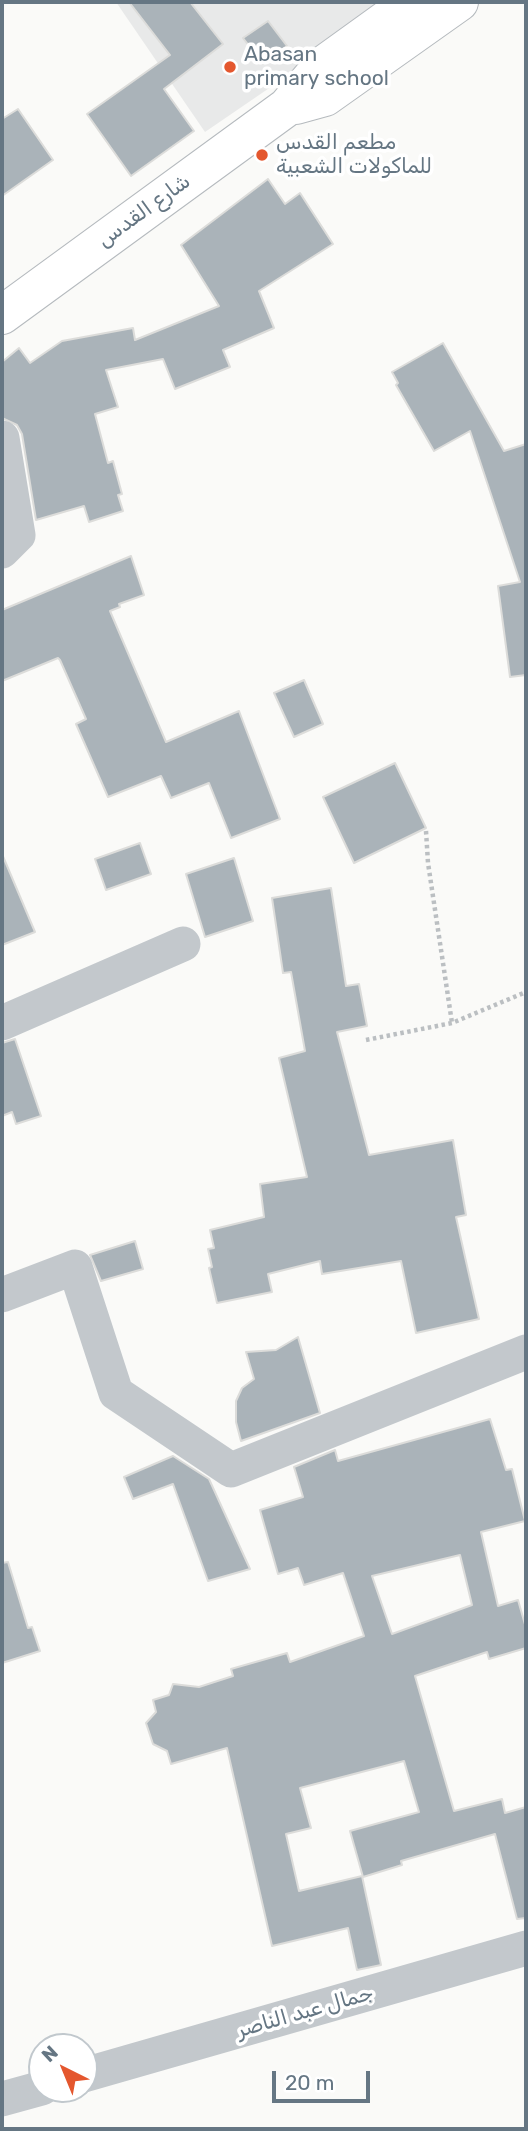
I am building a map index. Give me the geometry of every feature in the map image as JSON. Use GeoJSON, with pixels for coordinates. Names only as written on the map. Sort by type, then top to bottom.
{"type":"FeatureCollection","features":[{"type":"Feature","properties":{"kind":"main road"},"geometry":{"type":"LineString","coordinates":[[287,107],[321,66],[411,2]]}},
{"type":"Feature","properties":{"kind":"main road"},"geometry":{"type":"LineString","coordinates":[[287,107],[325,97],[459,2]]}},
{"type":"Feature","properties":{"kind":"main road","name":"شارع القدس"},"geometry":{"type":"LineString","coordinates":[[2,315],[287,107]]}},
{"type":"Feature","properties":{"kind":"street"},"geometry":{"type":"LineString","coordinates":[[2,438],[18,535],[2,551]]}},
{"type":"Feature","properties":{"kind":"street"},"geometry":{"type":"LineString","coordinates":[[2,1023],[183,944]]}},
{"type":"Feature","properties":{"kind":"street"},"geometry":{"type":"LineString","coordinates":[[2,1295],[75,1267],[116,1393],[231,1470],[526,1352]]}},
{"type":"Feature","properties":{"kind":"street","name":"جمال عبد الناصر"},"geometry":{"type":"LineString","coordinates":[[98,2072],[526,1948]]}},
{"type":"Feature","properties":{"kind":"street"},"geometry":{"type":"LineString","coordinates":[[2,2099],[28,2092]]}},
{"type":"Feature","properties":{"kind":"path"},"geometry":{"type":"LineString","coordinates":[[426,831],[428,863],[452,1023]]}},
{"type":"Feature","properties":{"kind":"path"},"geometry":{"type":"LineString","coordinates":[[366,1040],[452,1023],[526,992]]}},
{"type":"Feature","properties":{"kind":"shaded area","name":"Abasan primary school"},"geometry":{"type":"Polygon","coordinates":[[[116,2],[395,2],[205,132],[116,2]]]}},
{"type":"Feature","properties":{"kind":"building"},"geometry":{"type":"Polygon","coordinates":[[[129,2],[190,2],[223,44],[164,89],[194,131],[131,176],[87,114],[170,55],[129,2]]]}},
{"type":"Feature","properties":{"kind":"building"},"geometry":{"type":"Polygon","coordinates":[[[268,21],[287,46],[263,64],[243,38],[268,21]]]}},
{"type":"Feature","properties":{"kind":"building"},"geometry":{"type":"Polygon","coordinates":[[[18,109],[53,160],[2,196],[2,119],[18,109]]]}},
{"type":"Feature","properties":{"kind":"building"},"geometry":{"type":"Polygon","coordinates":[[[268,179],[285,204],[300,193],[333,244],[259,291],[274,328],[223,350],[230,367],[175,389],[163,359],[106,370],[118,407],[95,414],[108,463],[113,461],[122,494],[118,495],[123,511],[89,522],[84,506],[36,520],[22,434],[17,425],[2,418],[2,362],[19,348],[30,363],[62,341],[133,328],[135,340],[219,306],[181,245],[268,179]]]}},
{"type":"Feature","properties":{"kind":"building"},"geometry":{"type":"Polygon","coordinates":[[[443,343],[504,451],[526,444],[526,675],[510,677],[498,586],[520,582],[470,431],[434,451],[396,385],[398,383],[392,372],[443,343]]]}},
{"type":"Feature","properties":{"kind":"building"},"geometry":{"type":"Polygon","coordinates":[[[131,556],[144,595],[119,604],[120,607],[110,611],[166,742],[239,711],[280,819],[231,838],[209,783],[171,798],[161,776],[108,797],[76,724],[86,719],[60,660],[58,658],[2,681],[2,610],[131,556]]]}},
{"type":"Feature","properties":{"kind":"building"},"geometry":{"type":"Polygon","coordinates":[[[304,680],[323,724],[294,737],[274,693],[304,680]]]}},
{"type":"Feature","properties":{"kind":"building"},"geometry":{"type":"Polygon","coordinates":[[[395,763],[426,828],[354,863],[323,797],[395,763]]]}},
{"type":"Feature","properties":{"kind":"building"},"geometry":{"type":"Polygon","coordinates":[[[140,843],[151,874],[106,890],[95,859],[140,843]]]}},
{"type":"Feature","properties":{"kind":"building"},"geometry":{"type":"Polygon","coordinates":[[[2,854],[35,932],[2,945],[2,854]]]}},
{"type":"Feature","properties":{"kind":"building"},"geometry":{"type":"Polygon","coordinates":[[[234,858],[253,921],[205,937],[186,874],[234,858]]]}},
{"type":"Feature","properties":{"kind":"building"},"geometry":{"type":"Polygon","coordinates":[[[331,888],[346,986],[359,984],[367,1026],[337,1032],[369,1155],[453,1140],[466,1215],[456,1217],[479,1319],[416,1333],[401,1261],[322,1274],[320,1261],[268,1274],[272,1292],[217,1303],[209,1268],[212,1267],[208,1249],[214,1248],[210,1230],[264,1217],[260,1184],[307,1177],[279,1058],[305,1051],[291,972],[283,973],[272,898],[331,888]]]}},
{"type":"Feature","properties":{"kind":"building"},"geometry":{"type":"Polygon","coordinates":[[[15,1039],[41,1116],[16,1124],[12,1112],[2,1116],[2,1043],[15,1039]]]}},
{"type":"Feature","properties":{"kind":"building"},"geometry":{"type":"Polygon","coordinates":[[[135,1241],[143,1269],[101,1281],[90,1255],[135,1241]]]}},
{"type":"Feature","properties":{"kind":"building"},"geometry":{"type":"Polygon","coordinates":[[[298,1337],[320,1413],[241,1441],[236,1422],[236,1401],[242,1388],[254,1379],[246,1352],[276,1350],[298,1337]]]}},
{"type":"Feature","properties":{"kind":"building"},"geometry":{"type":"Polygon","coordinates":[[[490,1419],[506,1470],[512,1469],[525,1521],[481,1532],[498,1606],[518,1600],[526,1628],[526,1648],[489,1659],[487,1652],[415,1676],[454,1811],[502,1799],[505,1813],[526,1807],[526,1918],[517,1919],[495,1834],[401,1861],[402,1865],[363,1877],[350,1831],[419,1812],[404,1761],[300,1788],[311,1828],[286,1834],[299,1891],[362,1876],[381,1965],[357,1970],[348,1928],[272,1946],[227,1748],[171,1764],[167,1751],[153,1744],[146,1723],[156,1712],[153,1700],[169,1695],[173,1684],[199,1687],[233,1676],[231,1669],[287,1653],[290,1662],[364,1636],[343,1573],[304,1585],[298,1568],[278,1574],[260,1510],[303,1497],[294,1467],[335,1450],[338,1461],[490,1419]],[[460,1555],[372,1576],[392,1634],[472,1605],[460,1555]]]}},
{"type":"Feature","properties":{"kind":"building"},"geometry":{"type":"Polygon","coordinates":[[[173,1456],[209,1479],[250,1569],[208,1581],[173,1484],[133,1499],[124,1477],[173,1456]]]}},
{"type":"Feature","properties":{"kind":"building"},"geometry":{"type":"Polygon","coordinates":[[[8,1562],[28,1628],[32,1627],[40,1651],[2,1663],[2,1563],[8,1562]]]}},
{"type":"Feature","properties":{"kind":"place","name":"Abasan primary school"},"geometry":{"type":"Point","coordinates":[230,67]}},
{"type":"Feature","properties":{"kind":"place","name":"مطعم القدس للماكولات الشعبية"},"geometry":{"type":"Point","coordinates":[262,155]}}]}
